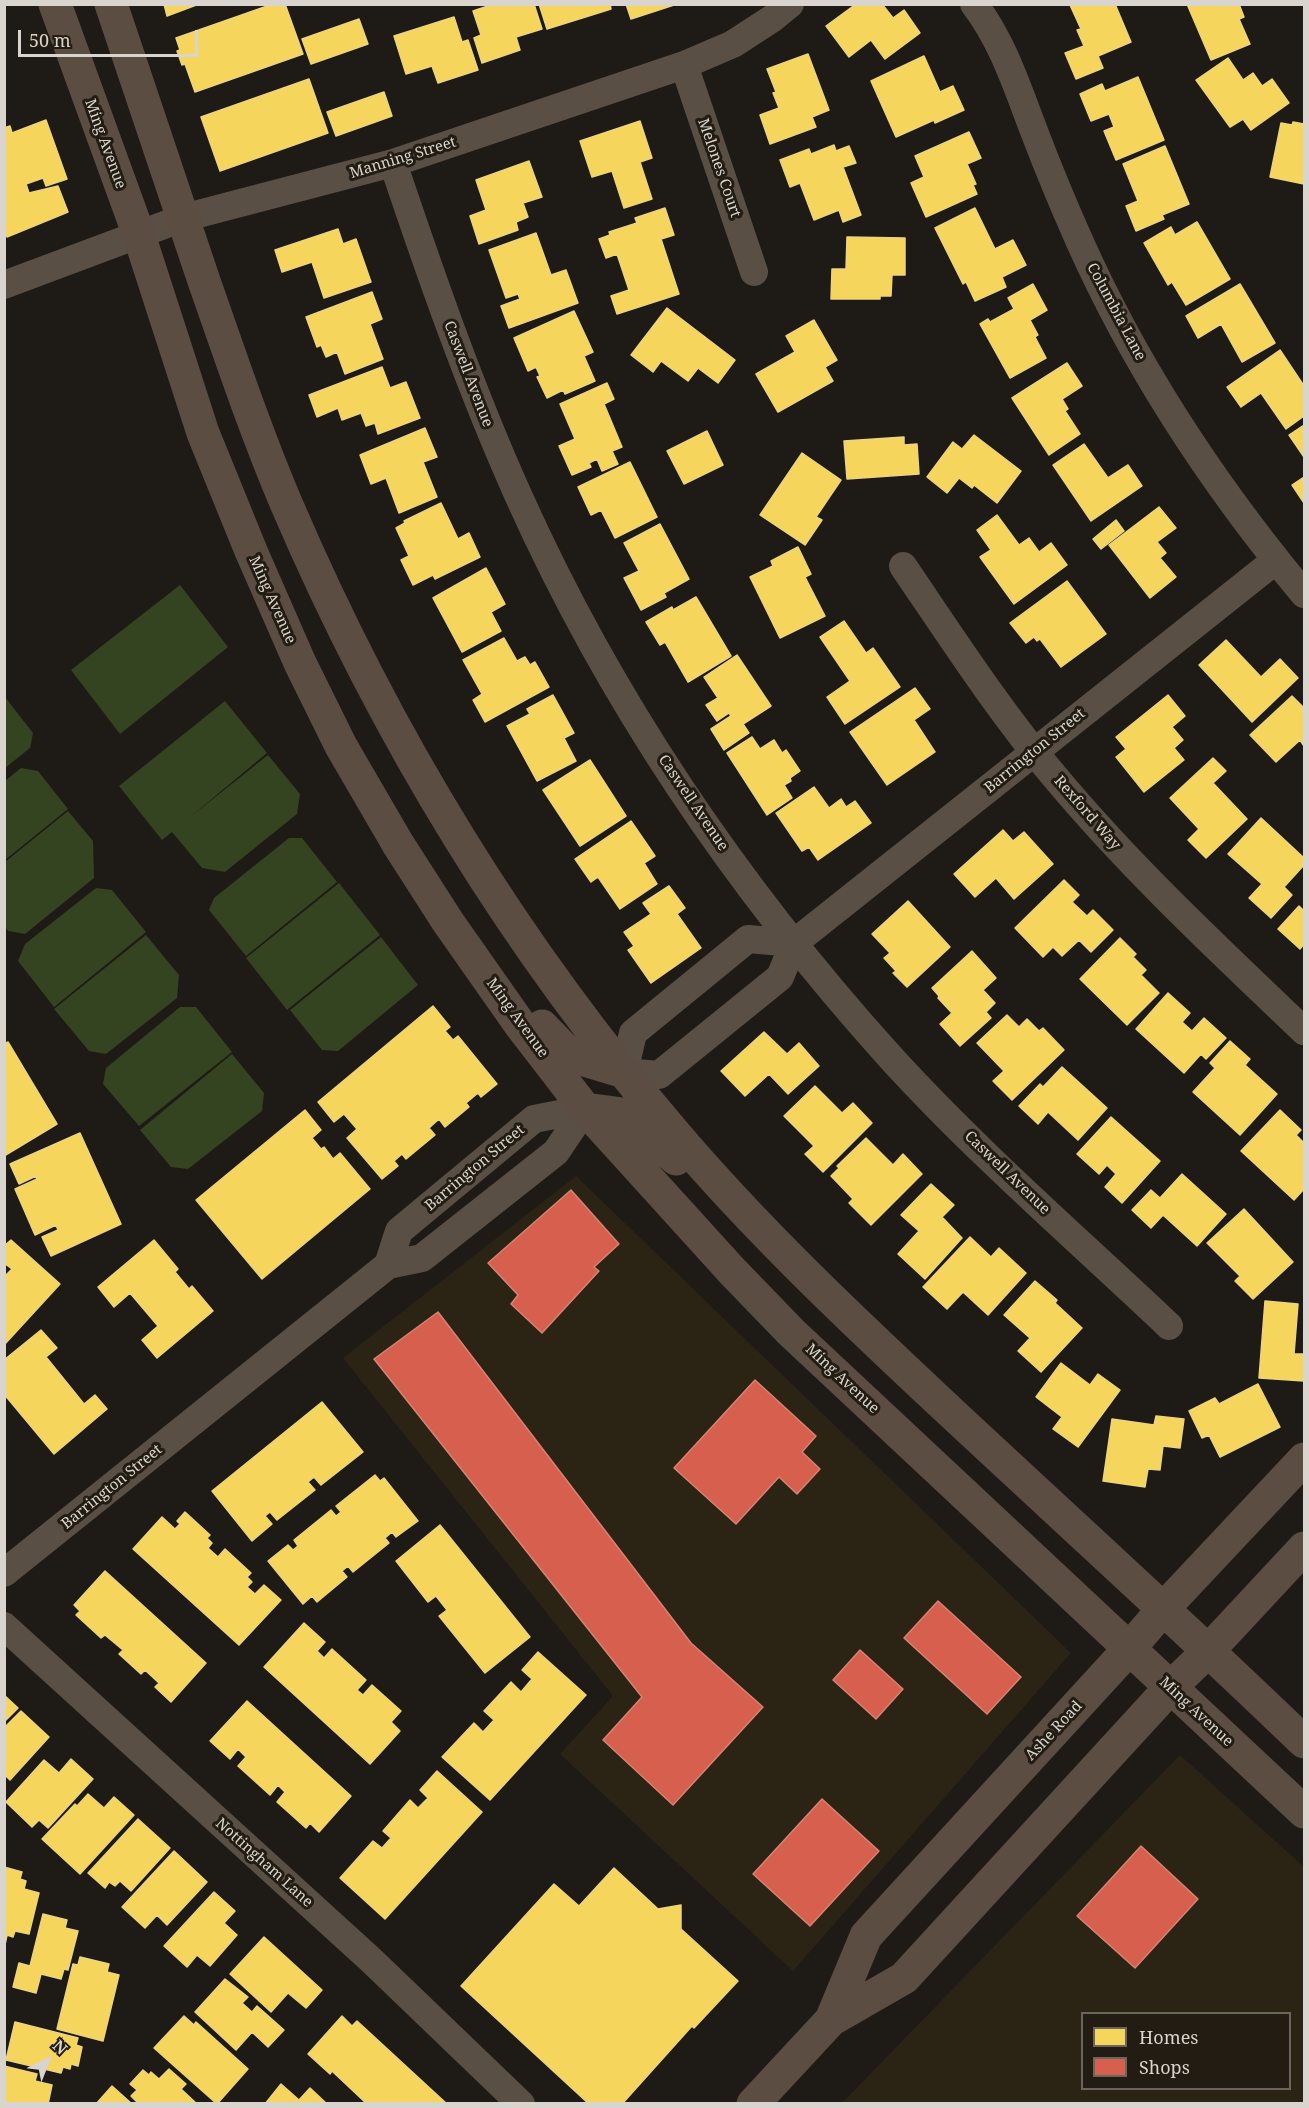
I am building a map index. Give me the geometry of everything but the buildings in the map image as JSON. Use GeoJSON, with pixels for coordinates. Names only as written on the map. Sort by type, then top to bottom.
{"type":"FeatureCollection","features":[{"type":"Feature","properties":{"kind":"main road","name":"Ming Avenue"},"geometry":{"type":"LineString","coordinates":[[54,4],[139,235],[203,433],[251,551],[300,663],[341,746],[398,844],[448,922],[520,1026],[585,1109],[732,1271],[791,1332],[1305,1812]]}},
{"type":"Feature","properties":{"kind":"main road"},"geometry":{"type":"LineString","coordinates":[[111,4],[239,383],[285,501],[376,692],[437,802],[482,874],[553,979],[624,1072],[678,1137],[762,1231],[830,1300],[1164,1608],[1305,1742]]}},
{"type":"Feature","properties":{"kind":"main road"},"geometry":{"type":"LineString","coordinates":[[470,951],[571,1056],[624,1072]]}},
{"type":"Feature","properties":{"kind":"main road"},"geometry":{"type":"LineString","coordinates":[[585,1109],[623,1114],[762,1231]]}},
{"type":"Feature","properties":{"kind":"main road","name":"Ashe Road"},"geometry":{"type":"LineString","coordinates":[[831,2020],[866,1936],[1164,1608],[1305,1460]]}},
{"type":"Feature","properties":{"kind":"main road","name":"Ashe Road"},"geometry":{"type":"LineString","coordinates":[[753,2103],[831,2020],[904,1978],[1170,1688],[1305,1548]]}},
{"type":"Feature","properties":{"kind":"street","name":"Manning Street"},"geometry":{"type":"LineString","coordinates":[[4,285],[183,218],[393,163],[684,64],[733,44],[790,4]]}},
{"type":"Feature","properties":{"kind":"street","name":"Columbia Lane"},"geometry":{"type":"LineString","coordinates":[[974,4],[984,17],[1006,58],[1047,167],[1079,242],[1120,324],[1161,395],[1220,486],[1305,594]]}},
{"type":"Feature","properties":{"kind":"street","name":"Melones Court"},"geometry":{"type":"LineString","coordinates":[[684,64],[754,272]]}},
{"type":"Feature","properties":{"kind":"street","name":"Caswell Avenue"},"geometry":{"type":"LineString","coordinates":[[393,163],[475,395],[520,499],[571,602],[626,701],[666,765],[730,859],[794,943],[892,1059],[972,1140],[1169,1326]]}},
{"type":"Feature","properties":{"kind":"street","name":"Barrington Street"},"geometry":{"type":"LineString","coordinates":[[624,1072],[659,1075],[780,977],[794,943],[1276,560]]}},
{"type":"Feature","properties":{"kind":"street","name":"Rexford Way"},"geometry":{"type":"LineString","coordinates":[[903,566],[975,672],[1035,751],[1127,858],[1187,921],[1305,1031]]}},
{"type":"Feature","properties":{"kind":"street"},"geometry":{"type":"LineString","coordinates":[[624,1072],[633,1033],[748,939],[794,943]]}},
{"type":"Feature","properties":{"kind":"street","name":"Barrington Street"},"geometry":{"type":"LineString","coordinates":[[388,1264],[399,1231],[534,1119],[585,1109]]}},
{"type":"Feature","properties":{"kind":"street","name":"Barrington Street"},"geometry":{"type":"LineString","coordinates":[[4,1572],[388,1264],[422,1258],[556,1152],[585,1109]]}},
{"type":"Feature","properties":{"kind":"street","name":"Nottingham Lane"},"geometry":{"type":"LineString","coordinates":[[4,1626],[371,1960],[521,2103]]}},
{"type":"Feature","properties":{"kind":"shaded area"},"geometry":{"type":"Polygon","coordinates":[[[576,1176],[1071,1653],[793,1971],[560,1754],[613,1696],[343,1358],[576,1176]]]}},
{"type":"Feature","properties":{"kind":"shaded area"},"geometry":{"type":"Polygon","coordinates":[[[1180,1755],[1304,1867],[1304,2103],[841,2104],[1180,1755]]]}},
{"type":"Feature","properties":{"kind":"green space"},"geometry":{"type":"Polygon","coordinates":[[[180,585],[228,647],[120,734],[71,670],[180,585]]]}},
{"type":"Feature","properties":{"kind":"green space"},"geometry":{"type":"Polygon","coordinates":[[[5,697],[33,733],[30,748],[5,768],[5,697]]]}},
{"type":"Feature","properties":{"kind":"green space"},"geometry":{"type":"Polygon","coordinates":[[[225,701],[267,753],[189,818],[268,755],[300,794],[297,814],[225,872],[202,868],[172,832],[162,840],[119,786],[225,701]]]}},
{"type":"Feature","properties":{"kind":"green space"},"geometry":{"type":"Polygon","coordinates":[[[21,768],[38,771],[68,809],[5,860],[5,781],[21,768]]]}},
{"type":"Feature","properties":{"kind":"green space"},"geometry":{"type":"Polygon","coordinates":[[[68,811],[93,841],[94,878],[25,934],[8,931],[5,927],[5,862],[68,811]]]}},
{"type":"Feature","properties":{"kind":"green space"},"geometry":{"type":"Polygon","coordinates":[[[289,838],[302,838],[337,882],[246,956],[209,910],[214,898],[289,838]]]}},
{"type":"Feature","properties":{"kind":"green space"},"geometry":{"type":"Polygon","coordinates":[[[339,883],[380,935],[287,1010],[246,958],[339,883]]]}},
{"type":"Feature","properties":{"kind":"green space"},"geometry":{"type":"Polygon","coordinates":[[[96,888],[112,890],[146,932],[54,1007],[18,961],[25,944],[96,888]]]}},
{"type":"Feature","properties":{"kind":"green space"},"geometry":{"type":"Polygon","coordinates":[[[146,935],[179,975],[177,998],[106,1054],[89,1051],[54,1009],[146,935]]]}},
{"type":"Feature","properties":{"kind":"green space"},"geometry":{"type":"Polygon","coordinates":[[[381,937],[418,985],[338,1051],[322,1050],[290,1010],[381,937]]]}},
{"type":"Feature","properties":{"kind":"green space"},"geometry":{"type":"Polygon","coordinates":[[[180,1007],[196,1007],[232,1052],[139,1126],[103,1084],[106,1068],[180,1007]]]}},
{"type":"Feature","properties":{"kind":"green space"},"geometry":{"type":"Polygon","coordinates":[[[232,1054],[264,1093],[262,1111],[188,1169],[171,1167],[140,1130],[232,1054]]]}}]}
